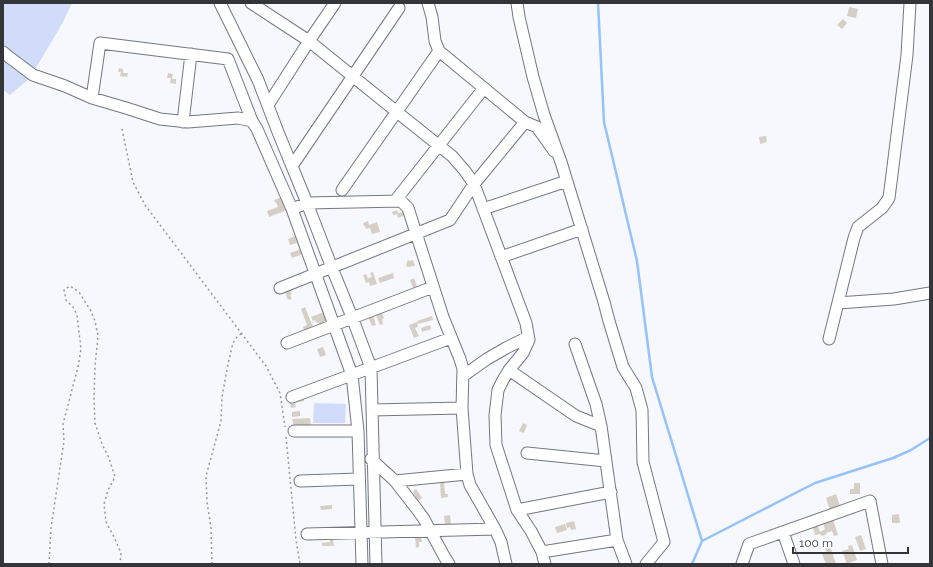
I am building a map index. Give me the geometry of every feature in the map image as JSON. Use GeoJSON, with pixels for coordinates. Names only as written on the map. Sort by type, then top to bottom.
{"type":"FeatureCollection","features":[{"type":"Feature","properties":{"kind":"street"},"geometry":{"type":"LineString","coordinates":[[220,3],[258,80],[371,368],[376,564]]}},
{"type":"Feature","properties":{"kind":"street"},"geometry":{"type":"LineString","coordinates":[[268,105],[308,41],[335,3]]}},
{"type":"Feature","properties":{"kind":"street"},"geometry":{"type":"LineString","coordinates":[[428,3],[432,17],[435,41],[439,51],[525,122],[537,127],[561,162]]}},
{"type":"Feature","properties":{"kind":"street"},"geometry":{"type":"LineString","coordinates":[[517,3],[533,77],[544,115],[567,181],[623,367],[636,388],[642,410],[643,462],[664,542],[646,564]]}},
{"type":"Feature","properties":{"kind":"street"},"geometry":{"type":"LineString","coordinates":[[829,339],[858,227],[882,208],[889,198],[907,55],[910,3]]}},
{"type":"Feature","properties":{"kind":"street"},"geometry":{"type":"LineString","coordinates":[[258,5],[353,76],[452,156],[474,184],[526,323],[529,340],[523,354],[502,380],[498,390],[495,415],[496,445],[517,510],[531,531],[542,552],[545,564]]}},
{"type":"Feature","properties":{"kind":"street"},"geometry":{"type":"LineString","coordinates":[[292,166],[399,8]]}},
{"type":"Feature","properties":{"kind":"street"},"geometry":{"type":"LineString","coordinates":[[92,98],[100,43],[228,59],[252,122],[257,129],[292,209],[352,375],[358,431],[362,564]]}},
{"type":"Feature","properties":{"kind":"street"},"geometry":{"type":"LineString","coordinates":[[342,190],[439,51]]}},
{"type":"Feature","properties":{"kind":"street"},"geometry":{"type":"LineString","coordinates":[[3,52],[33,75],[65,86],[92,98],[160,119],[183,122],[238,118],[252,122]]}},
{"type":"Feature","properties":{"kind":"street"},"geometry":{"type":"LineString","coordinates":[[183,122],[191,54]]}},
{"type":"Feature","properties":{"kind":"street"},"geometry":{"type":"LineString","coordinates":[[395,201],[484,88]]}},
{"type":"Feature","properties":{"kind":"street"},"geometry":{"type":"LineString","coordinates":[[280,288],[450,220],[474,184],[525,122]]}},
{"type":"Feature","properties":{"kind":"street"},"geometry":{"type":"LineString","coordinates":[[483,209],[567,181]]}},
{"type":"Feature","properties":{"kind":"street"},"geometry":{"type":"LineString","coordinates":[[292,209],[307,203],[395,201],[401,201],[408,208],[433,287],[462,364],[462,408],[467,474],[470,485],[502,542],[506,564]]}},
{"type":"Feature","properties":{"kind":"street"},"geometry":{"type":"LineString","coordinates":[[501,257],[582,229]]}},
{"type":"Feature","properties":{"kind":"street"},"geometry":{"type":"LineString","coordinates":[[287,343],[433,287]]}},
{"type":"Feature","properties":{"kind":"street"},"geometry":{"type":"LineString","coordinates":[[838,303],[894,299],[930,293]]}},
{"type":"Feature","properties":{"kind":"street"},"geometry":{"type":"LineString","coordinates":[[463,376],[487,359],[528,337]]}},
{"type":"Feature","properties":{"kind":"street"},"geometry":{"type":"LineString","coordinates":[[292,397],[451,338]]}},
{"type":"Feature","properties":{"kind":"street"},"geometry":{"type":"LineString","coordinates":[[574,344],[596,404],[601,426],[617,540],[626,564]]}},
{"type":"Feature","properties":{"kind":"street"},"geometry":{"type":"LineString","coordinates":[[509,370],[576,416],[601,426]]}},
{"type":"Feature","properties":{"kind":"street"},"geometry":{"type":"LineString","coordinates":[[372,410],[462,408]]}},
{"type":"Feature","properties":{"kind":"street"},"geometry":{"type":"LineString","coordinates":[[294,431],[358,431]]}},
{"type":"Feature","properties":{"kind":"street"},"geometry":{"type":"LineString","coordinates":[[358,448],[395,481],[424,519],[449,564]]}},
{"type":"Feature","properties":{"kind":"street"},"geometry":{"type":"LineString","coordinates":[[527,453],[606,461]]}},
{"type":"Feature","properties":{"kind":"street"},"geometry":{"type":"LineString","coordinates":[[395,481],[467,474]]}},
{"type":"Feature","properties":{"kind":"street"},"geometry":{"type":"LineString","coordinates":[[300,481],[359,479]]}},
{"type":"Feature","properties":{"kind":"street"},"geometry":{"type":"LineString","coordinates":[[517,510],[610,492]]}},
{"type":"Feature","properties":{"kind":"street"},"geometry":{"type":"LineString","coordinates":[[742,564],[750,544],[870,501],[879,563]]}},
{"type":"Feature","properties":{"kind":"street"},"geometry":{"type":"LineString","coordinates":[[307,534],[496,529]]}},
{"type":"Feature","properties":{"kind":"street"},"geometry":{"type":"LineString","coordinates":[[783,532],[794,564]]}},
{"type":"Feature","properties":{"kind":"street"},"geometry":{"type":"LineString","coordinates":[[542,552],[617,540]]}},
{"type":"Feature","properties":{"kind":"path"},"geometry":{"type":"LineString","coordinates":[[122,129],[133,182],[146,205],[266,366],[280,393],[286,431],[300,564]]}},
{"type":"Feature","properties":{"kind":"path"},"geometry":{"type":"LineString","coordinates":[[49,564],[51,528],[64,441],[63,424],[81,349],[77,315],[66,300],[64,290],[70,286],[79,292],[91,311],[98,336],[95,366],[95,423],[115,477],[108,490],[104,504],[106,522],[120,553],[120,564]]}},
{"type":"Feature","properties":{"kind":"path"},"geometry":{"type":"LineString","coordinates":[[212,564],[211,528],[207,502],[206,476],[221,421],[222,397],[233,343],[242,333]]}},
{"type":"Feature","properties":{"kind":"shaded area"},"geometry":{"type":"Polygon","coordinates":[[[3,3],[72,3],[62,24],[30,78],[10,95],[3,90],[3,3]]]}},
{"type":"Feature","properties":{"kind":"shaded area"},"geometry":{"type":"Polygon","coordinates":[[[314,403],[346,404],[345,423],[313,423],[314,403]]]}},
{"type":"Feature","properties":{"kind":"building"},"geometry":{"type":"Polygon","coordinates":[[[849,7],[858,9],[856,18],[847,16],[849,7]]]}},
{"type":"Feature","properties":{"kind":"building"},"geometry":{"type":"Polygon","coordinates":[[[843,19],[847,23],[842,29],[837,25],[843,19]]]}},
{"type":"Feature","properties":{"kind":"building"},"geometry":{"type":"Polygon","coordinates":[[[119,68],[123,69],[123,73],[128,73],[127,77],[120,76],[121,72],[118,72],[119,68]]]}},
{"type":"Feature","properties":{"kind":"building"},"geometry":{"type":"Polygon","coordinates":[[[168,73],[173,74],[172,79],[176,79],[176,84],[170,83],[171,78],[167,78],[168,73]]]}},
{"type":"Feature","properties":{"kind":"building"},"geometry":{"type":"Polygon","coordinates":[[[766,136],[767,142],[760,144],[759,137],[766,136]]]}},
{"type":"Feature","properties":{"kind":"building"},"geometry":{"type":"Polygon","coordinates":[[[282,197],[287,210],[269,217],[267,211],[278,207],[274,200],[282,197]]]}},
{"type":"Feature","properties":{"kind":"building"},"geometry":{"type":"Polygon","coordinates":[[[397,210],[398,213],[403,212],[405,215],[398,218],[397,214],[393,215],[392,212],[397,210]]]}},
{"type":"Feature","properties":{"kind":"building"},"geometry":{"type":"Polygon","coordinates":[[[368,221],[369,225],[377,222],[380,232],[372,234],[370,228],[366,229],[363,223],[368,221]]]}},
{"type":"Feature","properties":{"kind":"building"},"geometry":{"type":"Polygon","coordinates":[[[295,236],[297,243],[290,245],[288,239],[295,236]]]}},
{"type":"Feature","properties":{"kind":"building"},"geometry":{"type":"Polygon","coordinates":[[[301,249],[303,254],[292,258],[290,253],[301,249]]]}},
{"type":"Feature","properties":{"kind":"building"},"geometry":{"type":"Polygon","coordinates":[[[409,260],[413,260],[415,266],[407,267],[406,264],[409,260]]]}},
{"type":"Feature","properties":{"kind":"building"},"geometry":{"type":"Polygon","coordinates":[[[373,272],[377,284],[370,286],[369,282],[366,283],[363,275],[366,274],[368,278],[372,277],[370,273],[373,272]]]}},
{"type":"Feature","properties":{"kind":"building"},"geometry":{"type":"Polygon","coordinates":[[[393,273],[394,278],[380,283],[378,278],[393,273]]]}},
{"type":"Feature","properties":{"kind":"building"},"geometry":{"type":"Polygon","coordinates":[[[414,278],[417,287],[413,288],[410,280],[414,278]]]}},
{"type":"Feature","properties":{"kind":"building"},"geometry":{"type":"Polygon","coordinates":[[[290,290],[292,299],[288,300],[285,292],[290,290]]]}},
{"type":"Feature","properties":{"kind":"building"},"geometry":{"type":"Polygon","coordinates":[[[305,307],[313,327],[304,331],[303,327],[307,325],[301,309],[305,307]]]}},
{"type":"Feature","properties":{"kind":"building"},"geometry":{"type":"Polygon","coordinates":[[[324,312],[327,323],[320,326],[318,322],[316,323],[315,320],[313,321],[311,317],[324,312]]]}},
{"type":"Feature","properties":{"kind":"building"},"geometry":{"type":"Polygon","coordinates":[[[382,313],[384,318],[382,319],[383,324],[380,325],[376,315],[382,313]]]}},
{"type":"Feature","properties":{"kind":"building"},"geometry":{"type":"Polygon","coordinates":[[[373,315],[376,325],[372,326],[368,317],[373,315]]]}},
{"type":"Feature","properties":{"kind":"building"},"geometry":{"type":"Polygon","coordinates":[[[432,316],[433,320],[418,324],[417,321],[432,316]]]}},
{"type":"Feature","properties":{"kind":"building"},"geometry":{"type":"Polygon","coordinates":[[[417,322],[418,327],[415,328],[419,336],[414,338],[409,325],[417,322]]]}},
{"type":"Feature","properties":{"kind":"building"},"geometry":{"type":"Polygon","coordinates":[[[430,325],[431,329],[422,332],[421,328],[430,325]]]}},
{"type":"Feature","properties":{"kind":"building"},"geometry":{"type":"Polygon","coordinates":[[[323,347],[326,355],[320,357],[317,349],[323,347]]]}},
{"type":"Feature","properties":{"kind":"building"},"geometry":{"type":"Polygon","coordinates":[[[304,399],[304,401],[295,403],[296,407],[291,408],[290,402],[304,399]]]}},
{"type":"Feature","properties":{"kind":"building"},"geometry":{"type":"Polygon","coordinates":[[[300,411],[300,416],[292,417],[292,412],[300,411]]]}},
{"type":"Feature","properties":{"kind":"building"},"geometry":{"type":"Polygon","coordinates":[[[310,418],[311,427],[294,427],[292,419],[310,418]]]}},
{"type":"Feature","properties":{"kind":"building"},"geometry":{"type":"Polygon","coordinates":[[[523,423],[527,425],[524,433],[519,431],[523,423]]]}},
{"type":"Feature","properties":{"kind":"building"},"geometry":{"type":"Polygon","coordinates":[[[440,482],[444,482],[445,494],[448,494],[448,497],[441,498],[440,482]]]}},
{"type":"Feature","properties":{"kind":"building"},"geometry":{"type":"Polygon","coordinates":[[[854,483],[860,483],[860,494],[850,494],[850,489],[854,489],[854,483]]]}},
{"type":"Feature","properties":{"kind":"building"},"geometry":{"type":"Polygon","coordinates":[[[416,489],[422,498],[418,501],[413,491],[416,489]]]}},
{"type":"Feature","properties":{"kind":"building"},"geometry":{"type":"Polygon","coordinates":[[[836,494],[840,506],[830,510],[826,498],[836,494]]]}},
{"type":"Feature","properties":{"kind":"building"},"geometry":{"type":"Polygon","coordinates":[[[332,505],[332,509],[321,510],[320,506],[332,505]]]}},
{"type":"Feature","properties":{"kind":"building"},"geometry":{"type":"Polygon","coordinates":[[[899,514],[900,523],[892,523],[892,515],[899,514]]]}},
{"type":"Feature","properties":{"kind":"building"},"geometry":{"type":"Polygon","coordinates":[[[450,515],[451,525],[445,525],[444,516],[450,515]]]}},
{"type":"Feature","properties":{"kind":"building"},"geometry":{"type":"Polygon","coordinates":[[[833,519],[838,535],[834,536],[832,531],[822,536],[820,534],[815,535],[812,525],[817,524],[820,532],[825,529],[823,522],[833,519]]]}},
{"type":"Feature","properties":{"kind":"building"},"geometry":{"type":"Polygon","coordinates":[[[574,521],[576,529],[571,530],[570,527],[567,528],[566,523],[574,521]]]}},
{"type":"Feature","properties":{"kind":"building"},"geometry":{"type":"Polygon","coordinates":[[[565,524],[567,530],[557,533],[555,527],[565,524]]]}},
{"type":"Feature","properties":{"kind":"building"},"geometry":{"type":"Polygon","coordinates":[[[861,535],[866,549],[860,551],[855,537],[861,535]]]}},
{"type":"Feature","properties":{"kind":"building"},"geometry":{"type":"Polygon","coordinates":[[[415,537],[421,537],[422,542],[419,542],[419,547],[416,548],[415,537]]]}},
{"type":"Feature","properties":{"kind":"building"},"geometry":{"type":"Polygon","coordinates":[[[333,538],[334,546],[322,546],[322,543],[330,542],[330,539],[333,538]]]}},
{"type":"Feature","properties":{"kind":"building"},"geometry":{"type":"Polygon","coordinates":[[[852,545],[857,560],[847,564],[842,551],[849,549],[848,546],[852,545]]]}},
{"type":"Feature","properties":{"kind":"building"},"geometry":{"type":"Polygon","coordinates":[[[830,546],[836,564],[826,564],[822,554],[827,553],[825,548],[830,546]]]}},
{"type":"Feature","properties":{"kind":"waterway"},"geometry":{"type":"LineString","coordinates":[[598,3],[604,122],[637,261],[652,377],[702,541],[692,564]]}},
{"type":"Feature","properties":{"kind":"waterway"},"geometry":{"type":"LineString","coordinates":[[702,541],[815,483],[893,458],[911,450],[930,438]]}}]}
